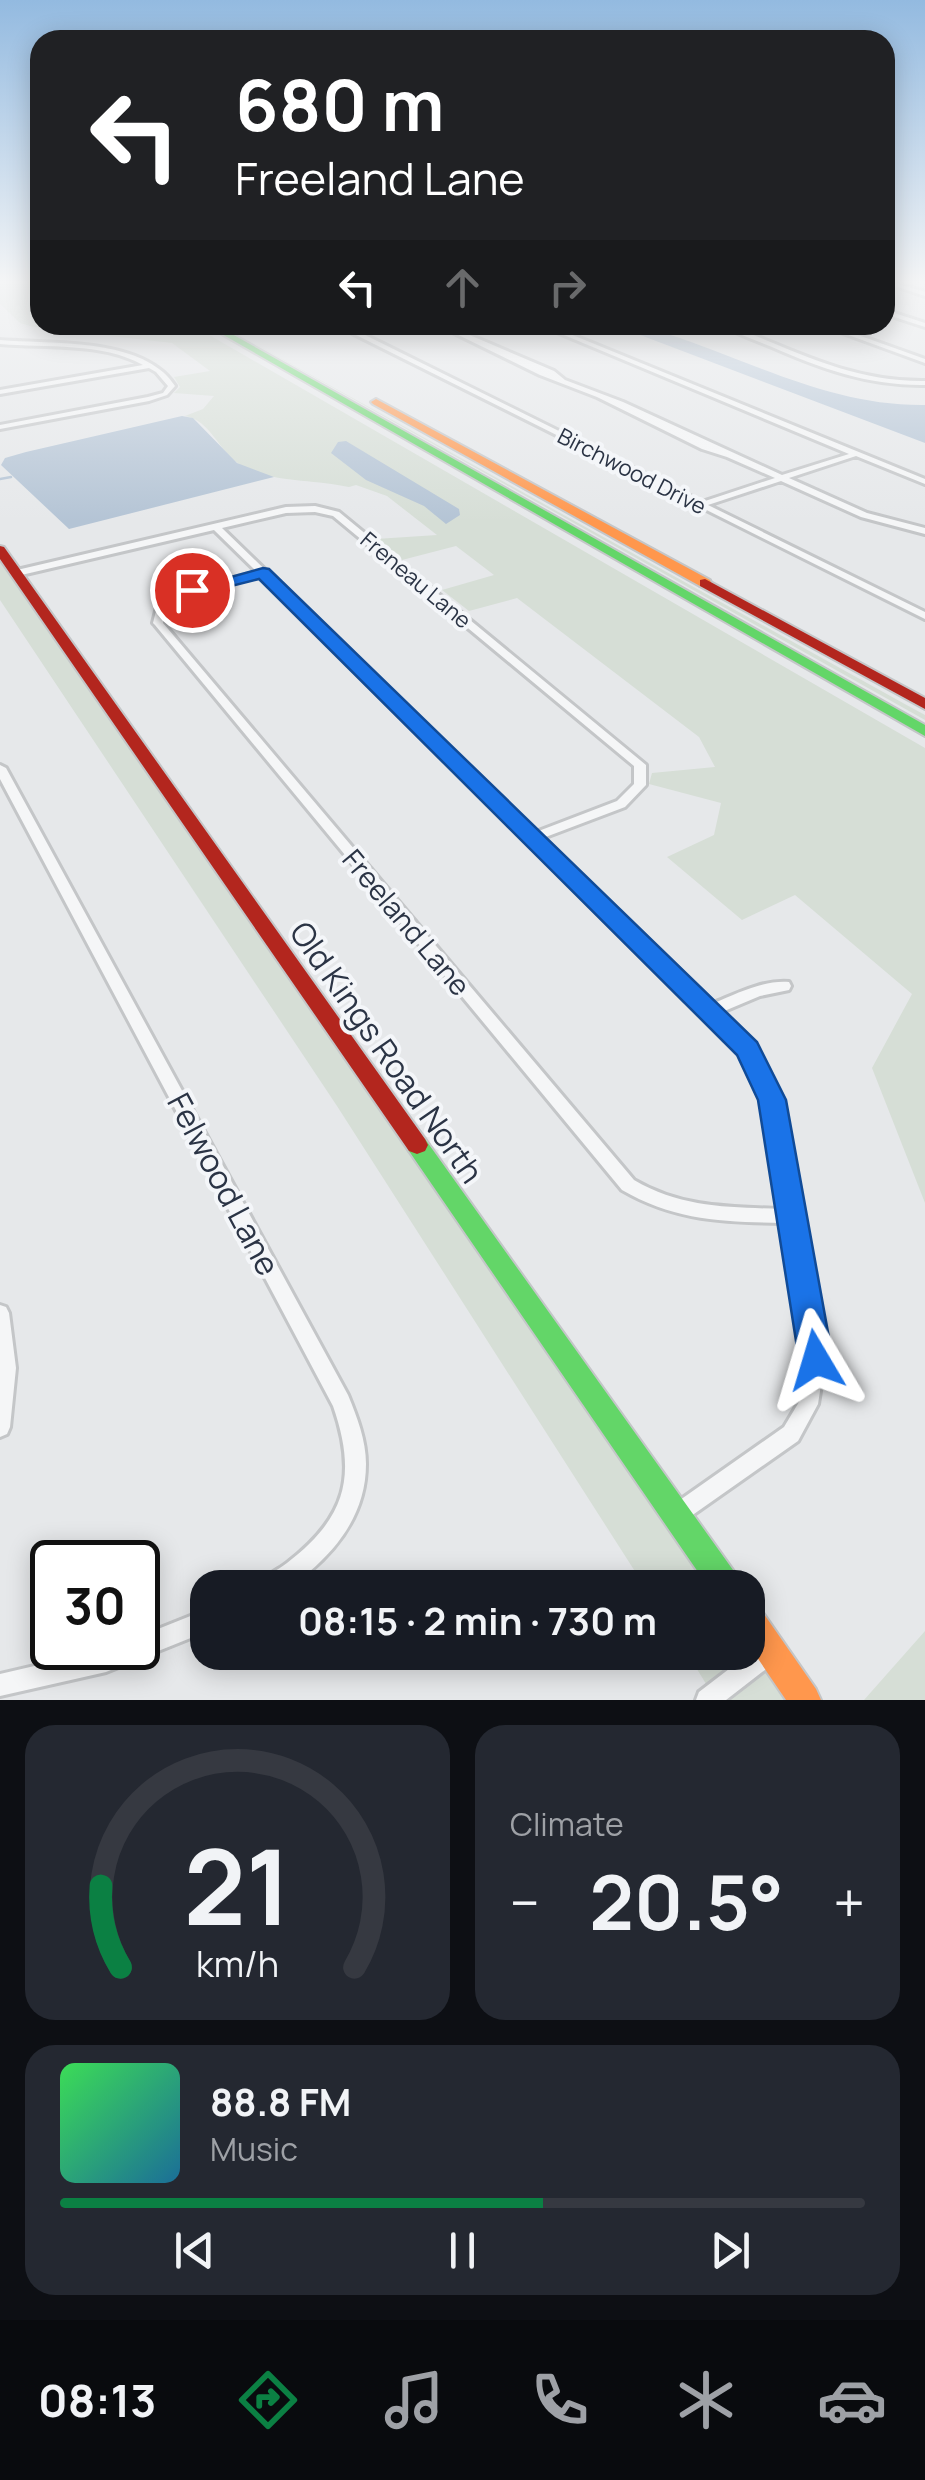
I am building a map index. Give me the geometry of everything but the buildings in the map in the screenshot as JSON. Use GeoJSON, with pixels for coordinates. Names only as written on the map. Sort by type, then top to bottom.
{"type":"FeatureCollection","features":[{"type":"Feature","properties":{"kind":"main road"},"geometry":{"type":"LineString","coordinates":[[278,363],[925,731]]}},
{"type":"Feature","properties":{"kind":"main road"},"geometry":{"type":"LineString","coordinates":[[307,363],[925,704]]}},
{"type":"Feature","properties":{"kind":"main road","name":"Old Kings Road North"},"geometry":{"type":"LineString","coordinates":[[0,550],[715,1570]]}},
{"type":"Feature","properties":{"kind":"main road"},"geometry":{"type":"LineString","coordinates":[[765,1644],[804,1700]]}},
{"type":"Feature","properties":{"kind":"street"},"geometry":{"type":"LineString","coordinates":[[0,428],[162,395],[171,385],[144,363]]}},
{"type":"Feature","properties":{"kind":"street","name":"Birchwood Drive"},"geometry":{"type":"LineString","coordinates":[[416,363],[925,616]]}},
{"type":"Feature","properties":{"kind":"street"},"geometry":{"type":"LineString","coordinates":[[531,363],[705,447],[864,515],[925,532]]}},
{"type":"Feature","properties":{"kind":"street"},"geometry":{"type":"LineString","coordinates":[[637,363],[925,482]]}},
{"type":"Feature","properties":{"kind":"street"},"geometry":{"type":"LineString","coordinates":[[824,363],[862,378],[895,384],[925,383]]}},
{"type":"Feature","properties":{"kind":"street"},"geometry":{"type":"LineString","coordinates":[[0,392],[150,366]]}},
{"type":"Feature","properties":{"kind":"street"},"geometry":{"type":"LineString","coordinates":[[700,505],[856,454]]}},
{"type":"Feature","properties":{"kind":"street","name":"Freneau Lane"},"geometry":{"type":"LineString","coordinates":[[16,573],[294,509],[339,516],[636,760],[642,780],[628,799],[534,837]]}},
{"type":"Feature","properties":{"kind":"street"},"geometry":{"type":"LineString","coordinates":[[215,526],[712,1010],[748,1049],[769,1090],[816,1348],[814,1386],[791,1434],[677,1514]]}},
{"type":"Feature","properties":{"kind":"street","name":"Freeland Lane"},"geometry":{"type":"LineString","coordinates":[[263,573],[176,596],[160,609],[158,623],[628,1185],[654,1200],[688,1210],[793,1216]]}},
{"type":"Feature","properties":{"kind":"street","name":"Felwood Lane"},"geometry":{"type":"LineString","coordinates":[[0,768],[353,1430],[358,1474],[341,1522],[312,1557],[294,1570]]}},
{"type":"Feature","properties":{"kind":"street"},"geometry":{"type":"LineString","coordinates":[[712,1010],[762,989],[784,986]]}},
{"type":"Feature","properties":{"kind":"street"},"geometry":{"type":"LineString","coordinates":[[0,1313],[8,1368],[0,1427]]}},
{"type":"Feature","properties":{"kind":"street"},"geometry":{"type":"LineString","coordinates":[[0,1685],[106,1661],[190,1627]]}},
{"type":"Feature","properties":{"kind":"street"},"geometry":{"type":"LineString","coordinates":[[707,1700],[770,1652]]}},
{"type":"Feature","properties":{"kind":"shaded area"},"geometry":{"type":"Polygon","coordinates":[[[200,363],[258,363],[925,748],[925,1203],[872,1068],[912,994],[795,895],[742,920],[667,857],[714,835],[721,803],[649,784],[652,773],[715,767],[699,737],[517,598],[469,611],[442,590],[494,575],[456,546],[402,560],[376,539],[437,535],[387,496],[356,485],[277,478],[239,464],[201,423],[185,416],[203,409],[214,396],[174,393],[180,387],[174,377],[210,371],[200,363]]]}},
{"type":"Feature","properties":{"kind":"shaded area"},"geometry":{"type":"Polygon","coordinates":[[[289,363],[925,715],[925,720],[289,363]]]}},
{"type":"Feature","properties":{"kind":"shaded area"},"geometry":{"type":"Polygon","coordinates":[[[0,559],[698,1570],[634,1570],[337,1106],[0,600],[0,559]]]}},
{"type":"Feature","properties":{"kind":"shaded area"},"geometry":{"type":"Polygon","coordinates":[[[925,1631],[925,1700],[864,1700],[925,1631]]]}},
{"type":"Feature","properties":{"kind":"shaded area"},"geometry":{"type":"Polygon","coordinates":[[[765,1667],[787,1700],[716,1700],[697,1670],[765,1667]]]}},
{"type":"Feature","properties":{"kind":"water"},"geometry":{"type":"Polygon","coordinates":[[[715,363],[747,363],[842,395],[925,405],[925,443],[715,363]]]}},
{"type":"Feature","properties":{"kind":"water"},"geometry":{"type":"Polygon","coordinates":[[[182,416],[193,418],[237,463],[274,477],[69,529],[1,465],[5,458],[26,452],[182,416]]]}},
{"type":"Feature","properties":{"kind":"water"},"geometry":{"type":"Polygon","coordinates":[[[346,441],[459,509],[460,515],[446,524],[424,506],[366,480],[331,453],[338,442],[346,441]]]}},
{"type":"Feature","properties":{"kind":"waterway"},"geometry":{"type":"LineString","coordinates":[[0,479],[11,477]]}},
{"type":"Feature","properties":{"kind":"traffic: fast"},"geometry":{"type":"LineString","coordinates":[[278,363],[925,731]]}},
{"type":"Feature","properties":{"kind":"traffic: fast"},"geometry":{"type":"LineString","coordinates":[[417,1145],[714,1570]]}},
{"type":"Feature","properties":{"kind":"traffic: slow"},"geometry":{"type":"LineString","coordinates":[[376,402],[705,583]]}},
{"type":"Feature","properties":{"kind":"traffic: slow"},"geometry":{"type":"LineString","coordinates":[[765,1642],[805,1700]]}},
{"type":"Feature","properties":{"kind":"traffic: jam"},"geometry":{"type":"LineString","coordinates":[[0,550],[417,1145]]}},
{"type":"Feature","properties":{"kind":"traffic: jam"},"geometry":{"type":"LineString","coordinates":[[705,583],[925,704]]}},
{"type":"Feature","properties":{"kind":"route"},"geometry":{"type":"LineString","coordinates":[[192,590],[263,573],[748,1049],[772,1100],[805,1277],[816,1360]]}}]}
